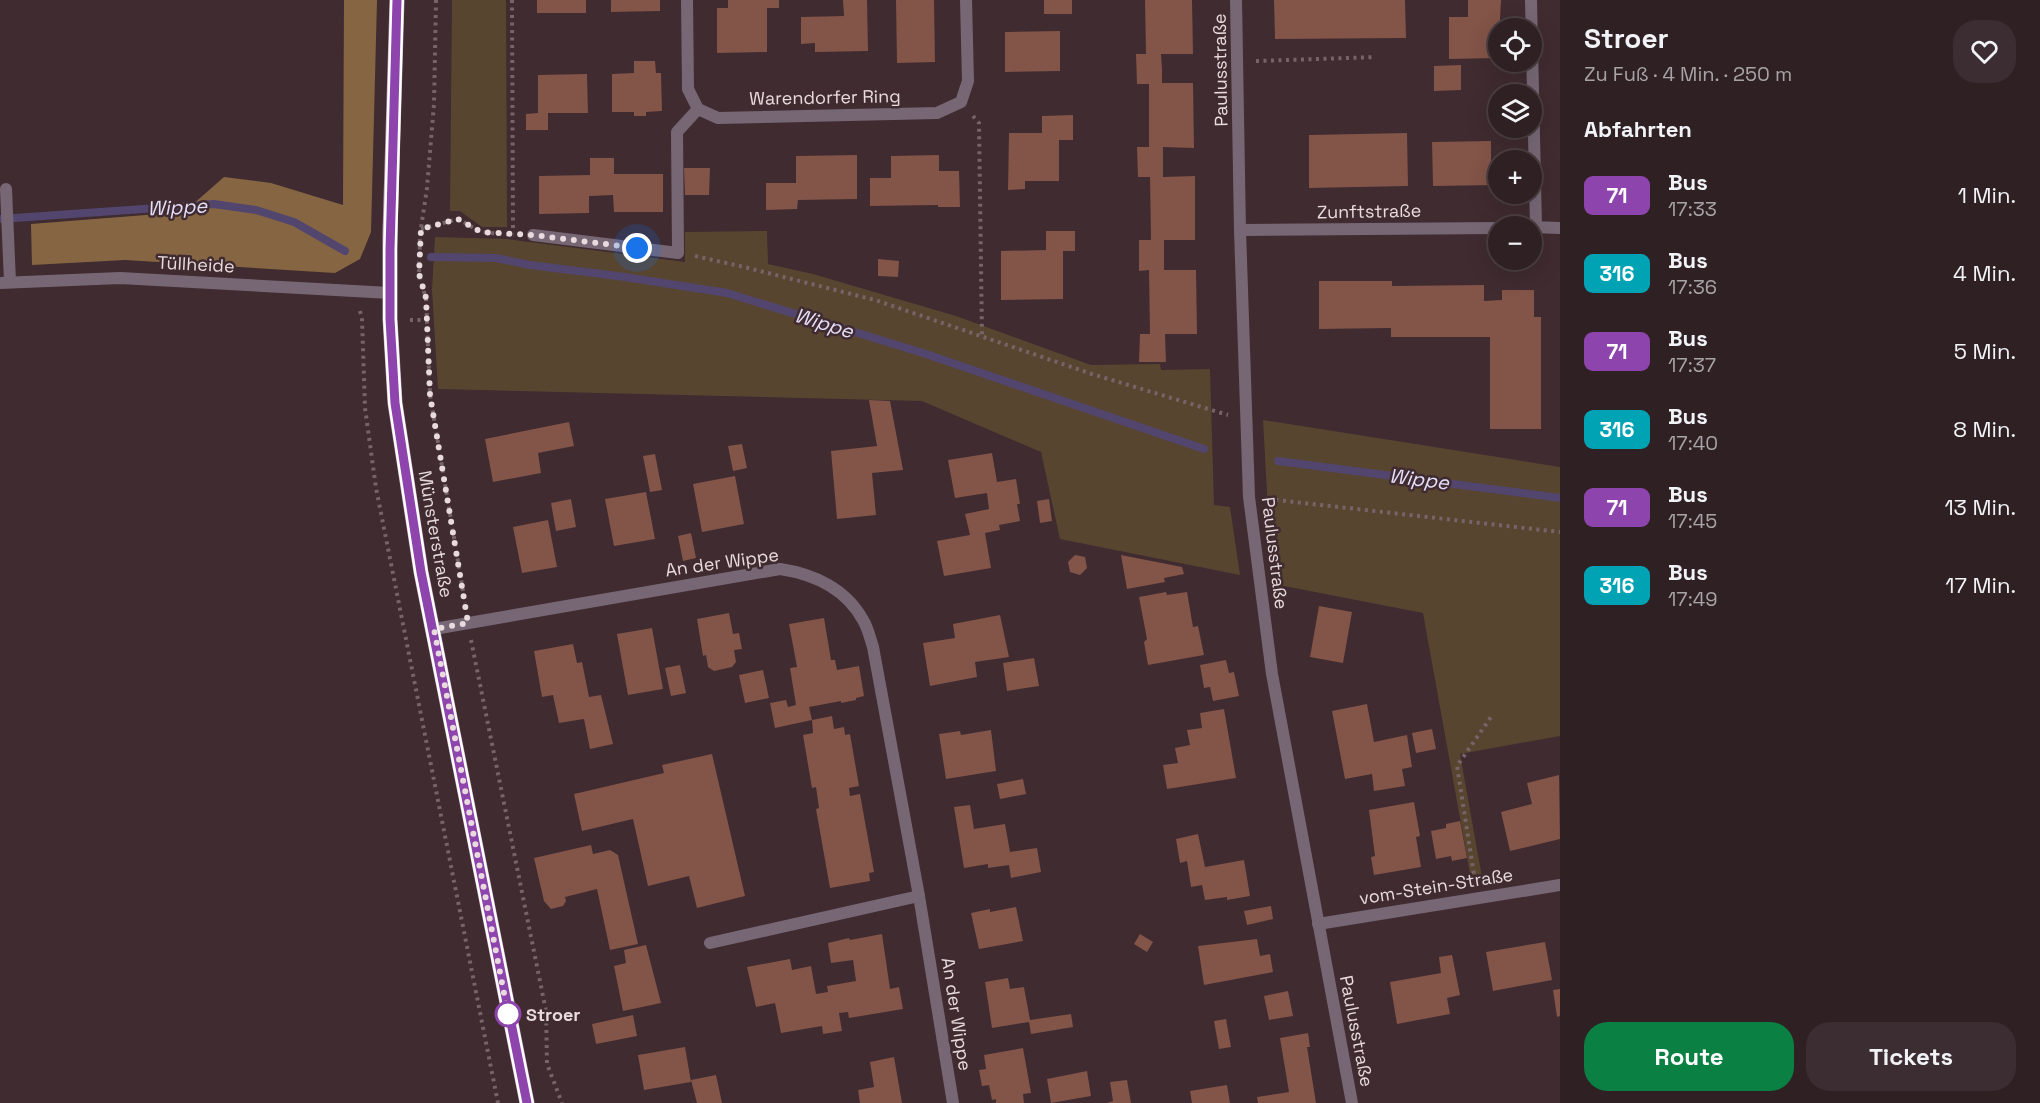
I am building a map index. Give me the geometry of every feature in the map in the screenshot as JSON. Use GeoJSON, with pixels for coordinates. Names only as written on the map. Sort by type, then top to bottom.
{"type":"FeatureCollection","features":[{"type":"Feature","properties":{"kind":"main road","name":"Münsterstraße"},"geometry":{"type":"LineString","coordinates":[[397,0],[390,234],[395,403],[417,550],[527,1103]]}},
{"type":"Feature","properties":{"kind":"street"},"geometry":{"type":"LineString","coordinates":[[533,235],[678,253],[677,132],[698,110],[688,89],[687,0]]}},
{"type":"Feature","properties":{"kind":"street"},"geometry":{"type":"LineString","coordinates":[[961,102],[968,81],[966,0]]}},
{"type":"Feature","properties":{"kind":"street","name":"Paulusstraße"},"geometry":{"type":"LineString","coordinates":[[1236,0],[1240,230],[1249,497],[1272,674],[1352,1103]]}},
{"type":"Feature","properties":{"kind":"street"},"geometry":{"type":"LineString","coordinates":[[1531,0],[1534,216]]}},
{"type":"Feature","properties":{"kind":"street","name":"Warendorfer Ring"},"geometry":{"type":"LineString","coordinates":[[698,110],[718,118],[937,113],[961,102]]}},
{"type":"Feature","properties":{"kind":"street"},"geometry":{"type":"LineString","coordinates":[[5,282],[9,244],[6,189]]}},
{"type":"Feature","properties":{"kind":"street"},"geometry":{"type":"LineString","coordinates":[[1542,227],[1560,228]]}},
{"type":"Feature","properties":{"kind":"street","name":"Zunftstraße"},"geometry":{"type":"LineString","coordinates":[[1240,230],[1488,228]]}},
{"type":"Feature","properties":{"kind":"street","name":"Tüllheide"},"geometry":{"type":"LineString","coordinates":[[5,282],[120,278],[390,293]]}},
{"type":"Feature","properties":{"kind":"street","name":"An der Wippe"},"geometry":{"type":"LineString","coordinates":[[434,629],[780,569],[803,573],[825,583],[846,598],[863,620],[873,647],[919,896],[953,1103]]}},
{"type":"Feature","properties":{"kind":"street","name":"vom-Stein-Straße"},"geometry":{"type":"LineString","coordinates":[[1318,924],[1560,885]]}},
{"type":"Feature","properties":{"kind":"street"},"geometry":{"type":"LineString","coordinates":[[710,944],[919,896]]}},
{"type":"Feature","properties":{"kind":"path"},"geometry":{"type":"LineString","coordinates":[[436,0],[434,104],[421,229],[419,274],[426,298],[430,395],[468,623],[546,1011],[547,1064],[562,1103]]}},
{"type":"Feature","properties":{"kind":"path"},"geometry":{"type":"LineString","coordinates":[[512,0],[513,235]]}},
{"type":"Feature","properties":{"kind":"path"},"geometry":{"type":"LineString","coordinates":[[1237,62],[1376,57]]}},
{"type":"Feature","properties":{"kind":"path"},"geometry":{"type":"LineString","coordinates":[[961,102],[979,123],[982,336]]}},
{"type":"Feature","properties":{"kind":"path"},"geometry":{"type":"LineString","coordinates":[[421,229],[458,219],[481,232],[533,235]]}},
{"type":"Feature","properties":{"kind":"path"},"geometry":{"type":"LineString","coordinates":[[678,253],[875,300],[1092,374],[1246,421]]}},
{"type":"Feature","properties":{"kind":"path"},"geometry":{"type":"LineString","coordinates":[[342,291],[357,303],[362,318],[365,408],[376,488],[498,1103]]}},
{"type":"Feature","properties":{"kind":"path"},"geometry":{"type":"LineString","coordinates":[[1249,497],[1560,531]]}},
{"type":"Feature","properties":{"kind":"path"},"geometry":{"type":"LineString","coordinates":[[1477,897],[1457,766],[1491,717]]}},
{"type":"Feature","properties":{"kind":"shaded area"},"geometry":{"type":"Polygon","coordinates":[[[344,0],[377,0],[371,232],[360,259],[335,273],[125,260],[32,265],[31,224],[184,212],[224,177],[271,183],[343,205],[344,0]]]}},
{"type":"Feature","properties":{"kind":"shaded area"},"geometry":{"type":"Polygon","coordinates":[[[452,0],[506,0],[507,227],[482,227],[460,211],[450,211],[452,0]]]}},
{"type":"Feature","properties":{"kind":"shaded area"},"geometry":{"type":"Polygon","coordinates":[[[767,231],[768,264],[813,274],[956,316],[1091,365],[1160,364],[1161,370],[1210,369],[1214,505],[1230,507],[1240,575],[1060,539],[1041,452],[922,401],[438,389],[432,290],[435,237],[507,239],[685,262],[685,232],[767,231]]]}},
{"type":"Feature","properties":{"kind":"shaded area"},"geometry":{"type":"Polygon","coordinates":[[[1263,420],[1560,467],[1560,736],[1460,754],[1482,877],[1471,879],[1423,613],[1279,585],[1268,510],[1263,420]]]}},
{"type":"Feature","properties":{"kind":"building"},"geometry":{"type":"Polygon","coordinates":[[[537,0],[586,0],[586,13],[537,13],[537,0]]]}},
{"type":"Feature","properties":{"kind":"building"},"geometry":{"type":"Polygon","coordinates":[[[611,0],[660,0],[660,11],[611,12],[611,0]]]}},
{"type":"Feature","properties":{"kind":"building"},"geometry":{"type":"Polygon","coordinates":[[[728,0],[779,0],[779,8],[767,8],[767,52],[717,53],[717,8],[728,8],[728,0]]]}},
{"type":"Feature","properties":{"kind":"building"},"geometry":{"type":"Polygon","coordinates":[[[843,0],[867,0],[868,51],[815,52],[815,43],[801,44],[801,17],[844,16],[843,0]]]}},
{"type":"Feature","properties":{"kind":"building"},"geometry":{"type":"Polygon","coordinates":[[[896,0],[934,0],[935,62],[897,63],[896,0]]]}},
{"type":"Feature","properties":{"kind":"building"},"geometry":{"type":"Polygon","coordinates":[[[1044,0],[1072,0],[1072,14],[1044,14],[1044,0]]]}},
{"type":"Feature","properties":{"kind":"building"},"geometry":{"type":"Polygon","coordinates":[[[1145,0],[1192,0],[1193,54],[1161,54],[1162,83],[1193,83],[1194,148],[1163,147],[1163,177],[1195,176],[1195,240],[1164,240],[1164,270],[1196,270],[1197,334],[1165,334],[1166,362],[1139,362],[1140,334],[1150,334],[1149,270],[1139,271],[1139,240],[1151,240],[1150,177],[1138,177],[1137,147],[1149,147],[1149,84],[1137,84],[1136,54],[1146,54],[1145,0]]]}},
{"type":"Feature","properties":{"kind":"building"},"geometry":{"type":"Polygon","coordinates":[[[1274,0],[1405,0],[1406,38],[1275,39],[1274,0]]]}},
{"type":"Feature","properties":{"kind":"building"},"geometry":{"type":"Polygon","coordinates":[[[1468,0],[1501,0],[1500,18],[1488,18],[1488,58],[1449,59],[1449,17],[1468,17],[1468,0]]]}},
{"type":"Feature","properties":{"kind":"building"},"geometry":{"type":"Polygon","coordinates":[[[1060,31],[1060,71],[1005,72],[1005,32],[1060,31]]]}},
{"type":"Feature","properties":{"kind":"building"},"geometry":{"type":"Polygon","coordinates":[[[634,61],[655,61],[656,73],[661,73],[662,111],[646,112],[646,116],[634,116],[634,112],[612,112],[612,74],[634,73],[634,61]]]}},
{"type":"Feature","properties":{"kind":"building"},"geometry":{"type":"Polygon","coordinates":[[[1461,65],[1461,90],[1434,91],[1434,66],[1461,65]]]}},
{"type":"Feature","properties":{"kind":"building"},"geometry":{"type":"Polygon","coordinates":[[[587,74],[588,113],[548,113],[548,130],[526,130],[526,114],[538,113],[538,75],[587,74]]]}},
{"type":"Feature","properties":{"kind":"building"},"geometry":{"type":"Polygon","coordinates":[[[1073,115],[1073,140],[1059,140],[1059,181],[1025,181],[1025,189],[1008,190],[1009,133],[1042,133],[1042,116],[1073,115]]]}},
{"type":"Feature","properties":{"kind":"building"},"geometry":{"type":"Polygon","coordinates":[[[1407,133],[1408,186],[1309,188],[1309,135],[1407,133]]]}},
{"type":"Feature","properties":{"kind":"building"},"geometry":{"type":"Polygon","coordinates":[[[1491,141],[1491,150],[1488,150],[1488,185],[1433,186],[1432,142],[1491,141]]]}},
{"type":"Feature","properties":{"kind":"building"},"geometry":{"type":"Polygon","coordinates":[[[857,155],[857,199],[798,200],[797,209],[766,210],[766,183],[796,183],[796,156],[857,155]]]}},
{"type":"Feature","properties":{"kind":"building"},"geometry":{"type":"Polygon","coordinates":[[[939,155],[939,171],[959,171],[960,207],[870,206],[870,178],[891,178],[891,156],[939,155]]]}},
{"type":"Feature","properties":{"kind":"building"},"geometry":{"type":"Polygon","coordinates":[[[590,158],[614,158],[614,174],[663,174],[663,212],[614,212],[613,195],[589,196],[589,213],[539,214],[539,176],[590,175],[590,158]]]}},
{"type":"Feature","properties":{"kind":"building"},"geometry":{"type":"Polygon","coordinates":[[[684,168],[710,168],[709,195],[685,195],[684,168]]]}},
{"type":"Feature","properties":{"kind":"building"},"geometry":{"type":"Polygon","coordinates":[[[1046,231],[1075,231],[1075,251],[1063,251],[1063,299],[1001,300],[1001,251],[1046,250],[1046,231]]]}},
{"type":"Feature","properties":{"kind":"building"},"geometry":{"type":"Polygon","coordinates":[[[878,259],[899,261],[898,277],[878,276],[878,259]]]}},
{"type":"Feature","properties":{"kind":"building"},"geometry":{"type":"Polygon","coordinates":[[[1319,281],[1392,281],[1392,286],[1484,285],[1484,301],[1502,300],[1502,290],[1534,290],[1534,317],[1541,317],[1541,429],[1490,429],[1490,337],[1391,337],[1391,328],[1319,329],[1319,281]]]}},
{"type":"Feature","properties":{"kind":"building"},"geometry":{"type":"Polygon","coordinates":[[[869,400],[890,401],[903,470],[872,473],[876,515],[837,519],[831,451],[877,446],[869,400]]]}},
{"type":"Feature","properties":{"kind":"building"},"geometry":{"type":"Polygon","coordinates":[[[569,422],[574,446],[538,453],[541,473],[493,482],[485,439],[569,422]]]}},
{"type":"Feature","properties":{"kind":"building"},"geometry":{"type":"Polygon","coordinates":[[[742,444],[747,468],[733,471],[728,446],[742,444]]]}},
{"type":"Feature","properties":{"kind":"building"},"geometry":{"type":"Polygon","coordinates":[[[992,453],[997,482],[1016,479],[1020,521],[999,525],[1000,530],[985,533],[991,568],[944,576],[937,541],[970,535],[965,514],[989,509],[987,493],[955,498],[948,460],[992,453]]]}},
{"type":"Feature","properties":{"kind":"building"},"geometry":{"type":"Polygon","coordinates":[[[655,454],[662,490],[650,492],[643,456],[655,454]]]}},
{"type":"Feature","properties":{"kind":"building"},"geometry":{"type":"Polygon","coordinates":[[[735,476],[744,524],[702,532],[693,484],[735,476]]]}},
{"type":"Feature","properties":{"kind":"building"},"geometry":{"type":"Polygon","coordinates":[[[646,492],[655,539],[614,546],[605,499],[646,492]]]}},
{"type":"Feature","properties":{"kind":"building"},"geometry":{"type":"Polygon","coordinates":[[[571,499],[576,527],[556,531],[551,503],[571,499]]]}},
{"type":"Feature","properties":{"kind":"building"},"geometry":{"type":"Polygon","coordinates":[[[1049,499],[1052,521],[1040,523],[1037,501],[1049,499]]]}},
{"type":"Feature","properties":{"kind":"building"},"geometry":{"type":"Polygon","coordinates":[[[548,520],[557,567],[522,573],[513,527],[548,520]]]}},
{"type":"Feature","properties":{"kind":"building"},"geometry":{"type":"Polygon","coordinates":[[[691,533],[696,558],[683,561],[678,536],[691,533]]]}},
{"type":"Feature","properties":{"kind":"building"},"geometry":{"type":"Polygon","coordinates":[[[1075,555],[1085,557],[1087,568],[1080,575],[1070,572],[1068,562],[1075,555]]]}},
{"type":"Feature","properties":{"kind":"building"},"geometry":{"type":"Polygon","coordinates":[[[1121,555],[1182,567],[1184,574],[1164,578],[1165,582],[1127,589],[1121,555]]]}},
{"type":"Feature","properties":{"kind":"building"},"geometry":{"type":"Polygon","coordinates":[[[1166,592],[1167,595],[1187,592],[1193,627],[1198,626],[1204,655],[1148,665],[1144,642],[1147,639],[1139,597],[1166,592]]]}},
{"type":"Feature","properties":{"kind":"building"},"geometry":{"type":"Polygon","coordinates":[[[1319,606],[1352,612],[1343,663],[1310,657],[1319,606]]]}},
{"type":"Feature","properties":{"kind":"building"},"geometry":{"type":"Polygon","coordinates":[[[729,613],[733,634],[739,633],[742,649],[734,650],[736,662],[732,667],[714,671],[708,667],[706,655],[703,656],[697,619],[729,613]]]}},
{"type":"Feature","properties":{"kind":"building"},"geometry":{"type":"Polygon","coordinates":[[[1000,615],[1009,657],[975,662],[977,677],[930,686],[923,643],[955,638],[953,624],[1000,615]]]}},
{"type":"Feature","properties":{"kind":"building"},"geometry":{"type":"Polygon","coordinates":[[[824,618],[831,660],[835,660],[837,670],[859,666],[864,696],[841,703],[841,701],[809,707],[812,720],[775,728],[770,703],[786,700],[788,707],[796,705],[790,668],[797,667],[789,624],[824,618]]]}},
{"type":"Feature","properties":{"kind":"building"},"geometry":{"type":"Polygon","coordinates":[[[652,628],[663,689],[628,695],[617,634],[652,628]]]}},
{"type":"Feature","properties":{"kind":"building"},"geometry":{"type":"Polygon","coordinates":[[[573,644],[577,663],[582,662],[589,697],[601,695],[613,744],[590,749],[584,719],[559,723],[553,695],[542,697],[534,651],[573,644]]]}},
{"type":"Feature","properties":{"kind":"building"},"geometry":{"type":"Polygon","coordinates":[[[1034,658],[1039,686],[1007,691],[1003,663],[1034,658]]]}},
{"type":"Feature","properties":{"kind":"building"},"geometry":{"type":"Polygon","coordinates":[[[1226,660],[1229,673],[1234,672],[1239,696],[1213,701],[1210,687],[1204,688],[1200,665],[1226,660]]]}},
{"type":"Feature","properties":{"kind":"building"},"geometry":{"type":"Polygon","coordinates":[[[680,665],[686,693],[671,696],[665,668],[680,665]]]}},
{"type":"Feature","properties":{"kind":"building"},"geometry":{"type":"Polygon","coordinates":[[[763,670],[769,698],[745,703],[739,675],[763,670]]]}},
{"type":"Feature","properties":{"kind":"building"},"geometry":{"type":"Polygon","coordinates":[[[1367,704],[1374,742],[1407,735],[1412,767],[1402,769],[1405,786],[1374,791],[1372,774],[1345,779],[1332,711],[1367,704]]]}},
{"type":"Feature","properties":{"kind":"building"},"geometry":{"type":"Polygon","coordinates":[[[1224,709],[1236,778],[1167,789],[1163,765],[1178,763],[1175,748],[1190,745],[1187,730],[1202,728],[1200,713],[1224,709]]]}},
{"type":"Feature","properties":{"kind":"building"},"geometry":{"type":"Polygon","coordinates":[[[832,716],[834,729],[844,727],[845,735],[850,734],[859,786],[849,788],[850,796],[860,794],[874,872],[869,873],[870,881],[830,888],[816,809],[819,808],[816,787],[812,788],[803,735],[813,733],[812,720],[832,716]]]}},
{"type":"Feature","properties":{"kind":"building"},"geometry":{"type":"Polygon","coordinates":[[[1432,729],[1436,749],[1416,753],[1412,733],[1432,729]]]}},
{"type":"Feature","properties":{"kind":"building"},"geometry":{"type":"Polygon","coordinates":[[[991,730],[996,771],[946,779],[939,734],[960,731],[961,735],[991,730]]]}},
{"type":"Feature","properties":{"kind":"building"},"geometry":{"type":"Polygon","coordinates":[[[712,754],[745,896],[697,908],[689,876],[648,886],[633,819],[582,831],[574,794],[664,773],[662,765],[712,754]]]}},
{"type":"Feature","properties":{"kind":"building"},"geometry":{"type":"Polygon","coordinates":[[[1559,775],[1560,839],[1510,851],[1501,812],[1532,804],[1527,783],[1559,775]]]}},
{"type":"Feature","properties":{"kind":"building"},"geometry":{"type":"Polygon","coordinates":[[[1023,779],[1026,794],[1000,799],[997,784],[1023,779]]]}},
{"type":"Feature","properties":{"kind":"building"},"geometry":{"type":"Polygon","coordinates":[[[1414,802],[1420,836],[1416,837],[1421,867],[1374,875],[1371,857],[1375,856],[1369,810],[1414,802]]]}},
{"type":"Feature","properties":{"kind":"building"},"geometry":{"type":"Polygon","coordinates":[[[970,805],[974,829],[1005,824],[1010,852],[1037,848],[1041,872],[1011,878],[1009,865],[988,868],[988,864],[964,868],[954,807],[970,805]]]}},
{"type":"Feature","properties":{"kind":"building"},"geometry":{"type":"Polygon","coordinates":[[[1460,821],[1467,858],[1452,861],[1451,856],[1436,859],[1431,831],[1446,828],[1446,824],[1460,821]]]}},
{"type":"Feature","properties":{"kind":"building"},"geometry":{"type":"Polygon","coordinates":[[[1198,834],[1205,867],[1244,860],[1250,896],[1227,900],[1227,897],[1205,900],[1202,885],[1191,887],[1187,861],[1180,863],[1176,839],[1198,834]]]}},
{"type":"Feature","properties":{"kind":"building"},"geometry":{"type":"Polygon","coordinates":[[[591,845],[593,854],[610,850],[618,855],[638,944],[610,950],[597,889],[565,897],[566,901],[563,906],[551,909],[544,901],[534,858],[591,845]]]}},
{"type":"Feature","properties":{"kind":"building"},"geometry":{"type":"Polygon","coordinates":[[[1271,906],[1273,919],[1247,925],[1244,911],[1271,906]]]}},
{"type":"Feature","properties":{"kind":"building"},"geometry":{"type":"Polygon","coordinates":[[[1016,907],[1023,941],[979,949],[971,913],[1016,907]]]}},
{"type":"Feature","properties":{"kind":"building"},"geometry":{"type":"Polygon","coordinates":[[[882,934],[890,989],[899,987],[903,1009],[849,1018],[848,1012],[839,1013],[842,1031],[823,1034],[822,1026],[781,1033],[775,1003],[756,1007],[747,967],[790,959],[792,970],[811,966],[816,994],[828,992],[827,986],[856,981],[853,960],[831,963],[828,943],[882,934]]]}},
{"type":"Feature","properties":{"kind":"building"},"geometry":{"type":"Polygon","coordinates":[[[1140,934],[1153,942],[1147,952],[1134,944],[1140,934]]]}},
{"type":"Feature","properties":{"kind":"building"},"geometry":{"type":"Polygon","coordinates":[[[1257,939],[1260,956],[1270,954],[1273,972],[1204,985],[1198,946],[1257,939]]]}},
{"type":"Feature","properties":{"kind":"building"},"geometry":{"type":"Polygon","coordinates":[[[1545,942],[1552,980],[1493,991],[1486,952],[1545,942]]]}},
{"type":"Feature","properties":{"kind":"building"},"geometry":{"type":"Polygon","coordinates":[[[646,945],[661,1003],[623,1011],[614,966],[626,963],[624,950],[646,945]]]}},
{"type":"Feature","properties":{"kind":"building"},"geometry":{"type":"Polygon","coordinates":[[[1452,955],[1460,995],[1447,998],[1450,1014],[1397,1024],[1390,982],[1441,973],[1439,957],[1452,955]]]}},
{"type":"Feature","properties":{"kind":"building"},"geometry":{"type":"Polygon","coordinates":[[[1008,978],[1010,989],[1024,987],[1030,1020],[1071,1014],[1073,1027],[1031,1034],[1029,1022],[992,1028],[985,982],[1008,978]]]}},
{"type":"Feature","properties":{"kind":"building"},"geometry":{"type":"Polygon","coordinates":[[[1560,989],[1560,1016],[1557,1017],[1553,990],[1560,989]]]}},
{"type":"Feature","properties":{"kind":"building"},"geometry":{"type":"Polygon","coordinates":[[[1288,991],[1293,1016],[1269,1020],[1264,996],[1288,991]]]}},
{"type":"Feature","properties":{"kind":"building"},"geometry":{"type":"Polygon","coordinates":[[[633,1015],[637,1036],[596,1044],[592,1024],[633,1015]]]}},
{"type":"Feature","properties":{"kind":"building"},"geometry":{"type":"Polygon","coordinates":[[[1226,1019],[1231,1047],[1219,1049],[1214,1021],[1226,1019]]]}},
{"type":"Feature","properties":{"kind":"building"},"geometry":{"type":"Polygon","coordinates":[[[1308,1033],[1310,1047],[1307,1047],[1316,1103],[1258,1103],[1257,1097],[1289,1092],[1280,1038],[1308,1033]]]}},
{"type":"Feature","properties":{"kind":"building"},"geometry":{"type":"Polygon","coordinates":[[[685,1047],[691,1082],[644,1090],[638,1055],[685,1047]]]}},
{"type":"Feature","properties":{"kind":"building"},"geometry":{"type":"Polygon","coordinates":[[[1023,1048],[1031,1093],[1023,1094],[1024,1103],[996,1103],[996,1099],[992,1100],[989,1085],[982,1086],[979,1070],[986,1069],[984,1055],[1023,1048]]]}},
{"type":"Feature","properties":{"kind":"building"},"geometry":{"type":"Polygon","coordinates":[[[894,1057],[902,1103],[860,1103],[858,1090],[874,1087],[870,1062],[894,1057]]]}},
{"type":"Feature","properties":{"kind":"building"},"geometry":{"type":"Polygon","coordinates":[[[1087,1071],[1091,1096],[1051,1103],[1047,1079],[1087,1071]]]}},
{"type":"Feature","properties":{"kind":"building"},"geometry":{"type":"Polygon","coordinates":[[[716,1075],[722,1103],[697,1103],[691,1080],[716,1075]]]}},
{"type":"Feature","properties":{"kind":"building"},"geometry":{"type":"Polygon","coordinates":[[[1127,1080],[1131,1103],[1107,1103],[1113,1101],[1110,1082],[1127,1080]]]}},
{"type":"Feature","properties":{"kind":"building"},"geometry":{"type":"Polygon","coordinates":[[[1227,1085],[1230,1103],[1192,1103],[1190,1091],[1227,1085]]]}},
{"type":"Feature","properties":{"kind":"waterway","name":"Wippe"},"geometry":{"type":"LineString","coordinates":[[0,219],[214,204],[256,210],[294,222],[345,251]]}},
{"type":"Feature","properties":{"kind":"waterway","name":"Wippe"},"geometry":{"type":"LineString","coordinates":[[431,257],[496,258],[530,265],[727,293],[923,353],[1204,449]]}},
{"type":"Feature","properties":{"kind":"waterway","name":"Wippe"},"geometry":{"type":"LineString","coordinates":[[1278,461],[1560,498]]}},
{"type":"Feature","properties":{"kind":"bus line","name":"71"},"geometry":{"type":"LineString","coordinates":[[397,0],[390,250],[390,319],[395,403],[421,572],[527,1103]]}},
{"type":"Feature","properties":{"kind":"place","name":"Stroer"},"geometry":{"type":"Point","coordinates":[508,1014]}},
{"type":"Feature","properties":{"kind":"route"},"geometry":{"type":"LineString","coordinates":[[508,1014],[434,629],[468,623],[430,395],[426,298],[419,274],[421,229],[458,219],[481,232],[533,235],[637,248]]}}]}
